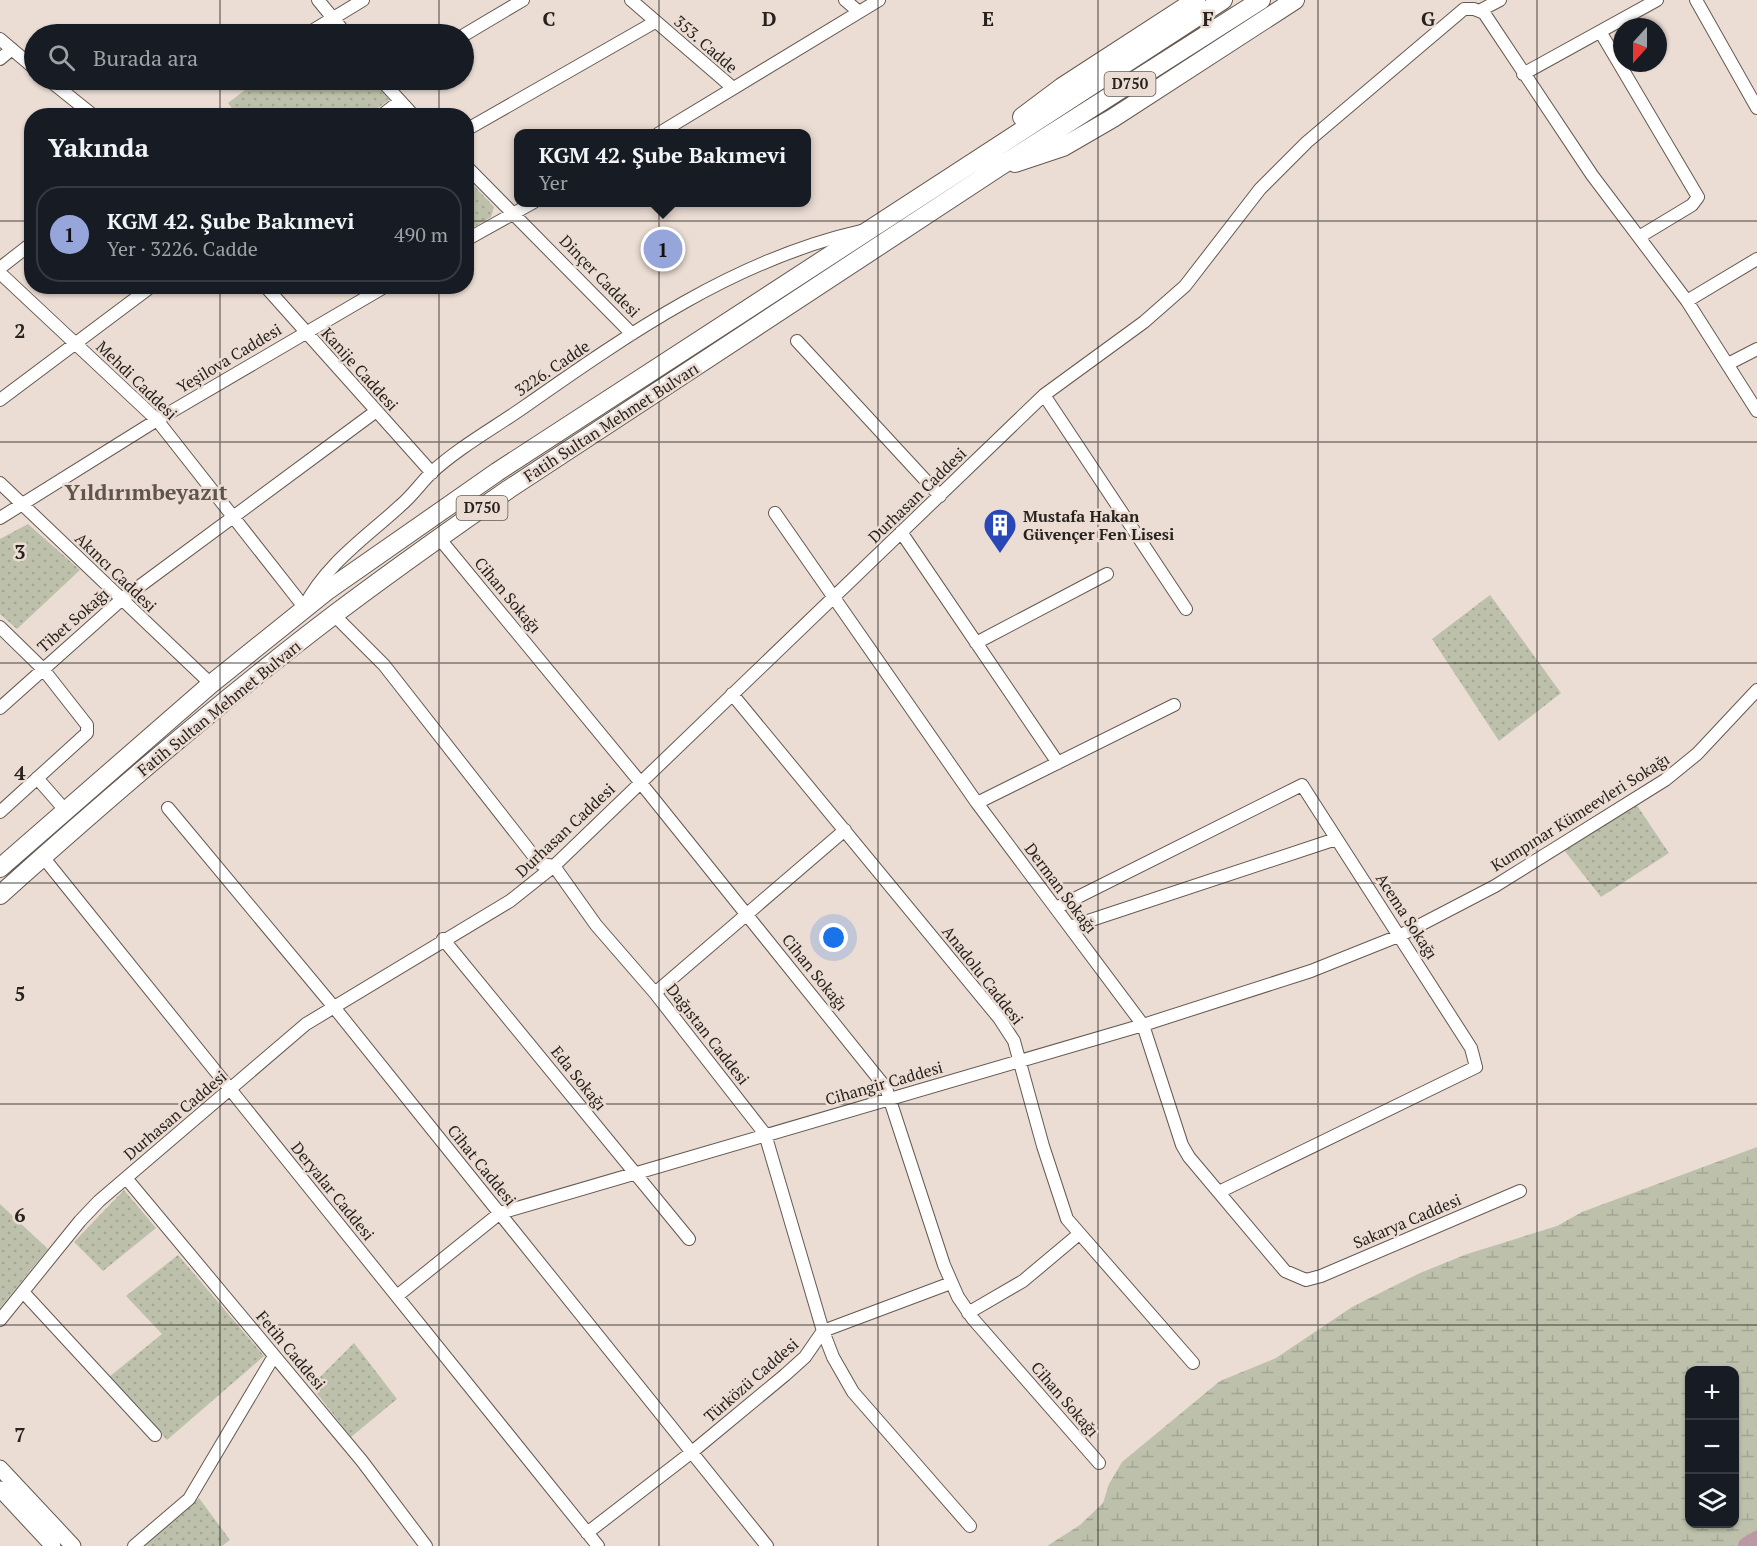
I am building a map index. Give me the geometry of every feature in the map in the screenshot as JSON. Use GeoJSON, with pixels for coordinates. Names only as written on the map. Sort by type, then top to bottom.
{"type":"FeatureCollection","features":[{"type":"Feature","properties":{"kind":"highway"},"geometry":{"type":"LineString","coordinates":[[989,150],[1031,109],[1196,0]]}},
{"type":"Feature","properties":{"kind":"highway","name":"Fatih Sultan Mehmet Bulvarı"},"geometry":{"type":"LineString","coordinates":[[0,868],[64,810],[304,607],[497,472],[1223,0]]}},
{"type":"Feature","properties":{"kind":"highway","name":"Fatih Sultan Mehmet Bulvarı"},"geometry":{"type":"LineString","coordinates":[[0,895],[120,788],[334,615],[508,489],[999,167],[1261,0]]}},
{"type":"Feature","properties":{"kind":"highway"},"geometry":{"type":"LineString","coordinates":[[999,167],[1063,147],[1113,118],[1295,0]]}},
{"type":"Feature","properties":{"kind":"main road"},"geometry":{"type":"LineString","coordinates":[[0,1468],[73,1546]]}},
{"type":"Feature","properties":{"kind":"main road"},"geometry":{"type":"LineString","coordinates":[[0,1490],[53,1546]]}},
{"type":"Feature","properties":{"kind":"street"},"geometry":{"type":"LineString","coordinates":[[318,0],[338,24]]}},
{"type":"Feature","properties":{"kind":"street"},"geometry":{"type":"LineString","coordinates":[[322,24],[363,0]]}},
{"type":"Feature","properties":{"kind":"street"},"geometry":{"type":"LineString","coordinates":[[474,29],[523,0]]}},
{"type":"Feature","properties":{"kind":"street","name":"353. Cadde"},"geometry":{"type":"LineString","coordinates":[[632,0],[733,88]]}},
{"type":"Feature","properties":{"kind":"street"},"geometry":{"type":"LineString","coordinates":[[845,0],[859,12]]}},
{"type":"Feature","properties":{"kind":"street"},"geometry":{"type":"LineString","coordinates":[[666,129],[879,0]]}},
{"type":"Feature","properties":{"kind":"street"},"geometry":{"type":"LineString","coordinates":[[1186,609],[1044,395],[1144,322],[1185,286],[1260,189],[1347,106],[1456,14],[1469,8],[1481,10],[1500,0]]}},
{"type":"Feature","properties":{"kind":"street"},"geometry":{"type":"LineString","coordinates":[[1523,74],[1657,0]]}},
{"type":"Feature","properties":{"kind":"street"},"geometry":{"type":"LineString","coordinates":[[1696,0],[1757,108]]}},
{"type":"Feature","properties":{"kind":"street"},"geometry":{"type":"LineString","coordinates":[[1481,10],[1523,74],[1687,301],[1757,411]]}},
{"type":"Feature","properties":{"kind":"street"},"geometry":{"type":"LineString","coordinates":[[474,125],[655,22]]}},
{"type":"Feature","properties":{"kind":"street"},"geometry":{"type":"LineString","coordinates":[[1600,33],[1698,196],[1692,205],[1639,237]]}},
{"type":"Feature","properties":{"kind":"street"},"geometry":{"type":"LineString","coordinates":[[0,39],[24,59]]}},
{"type":"Feature","properties":{"kind":"street"},"geometry":{"type":"LineString","coordinates":[[0,59],[12,49]]}},
{"type":"Feature","properties":{"kind":"street"},"geometry":{"type":"LineString","coordinates":[[62,90],[84,108]]}},
{"type":"Feature","properties":{"kind":"street"},"geometry":{"type":"LineString","coordinates":[[391,90],[406,108]]}},
{"type":"Feature","properties":{"kind":"street"},"geometry":{"type":"LineString","coordinates":[[392,108],[400,102]]}},
{"type":"Feature","properties":{"kind":"street","name":"Dinçer Caddesi"},"geometry":{"type":"LineString","coordinates":[[474,174],[632,334]]}},
{"type":"Feature","properties":{"kind":"street"},"geometry":{"type":"LineString","coordinates":[[474,235],[524,207]]}},
{"type":"Feature","properties":{"kind":"street","name":"3226. Cadde"},"geometry":{"type":"LineString","coordinates":[[304,607],[322,576],[403,504],[432,473],[632,334],[707,290],[776,258],[813,243],[868,230]]}},
{"type":"Feature","properties":{"kind":"street"},"geometry":{"type":"LineString","coordinates":[[0,268],[24,249]]}},
{"type":"Feature","properties":{"kind":"street"},"geometry":{"type":"LineString","coordinates":[[1687,301],[1757,259]]}},
{"type":"Feature","properties":{"kind":"street","name":"Mehdi Caddesi"},"geometry":{"type":"LineString","coordinates":[[0,273],[157,420],[304,607]]}},
{"type":"Feature","properties":{"kind":"street"},"geometry":{"type":"LineString","coordinates":[[0,400],[142,294]]}},
{"type":"Feature","properties":{"kind":"street","name":"Kanije Caddesi"},"geometry":{"type":"LineString","coordinates":[[272,294],[432,473]]}},
{"type":"Feature","properties":{"kind":"street","name":"Yeşilova Caddesi"},"geometry":{"type":"LineString","coordinates":[[0,518],[20,503],[157,420],[372,294]]}},
{"type":"Feature","properties":{"kind":"street"},"geometry":{"type":"LineString","coordinates":[[797,341],[940,496]]}},
{"type":"Feature","properties":{"kind":"street"},"geometry":{"type":"LineString","coordinates":[[1728,364],[1757,350]]}},
{"type":"Feature","properties":{"kind":"street","name":"Durhasan Caddesi"},"geometry":{"type":"LineString","coordinates":[[0,1320],[80,1221],[126,1178],[231,1090],[288,1038],[333,1006],[510,901],[554,866],[1044,395]]}},
{"type":"Feature","properties":{"kind":"street","name":"Tibet Sokağı"},"geometry":{"type":"LineString","coordinates":[[0,708],[121,600],[233,514],[375,412]]}},
{"type":"Feature","properties":{"kind":"street","name":"Akıncı Caddesi"},"geometry":{"type":"LineString","coordinates":[[0,483],[211,684]]}},
{"type":"Feature","properties":{"kind":"street","name":"Derman Sokağı"},"geometry":{"type":"LineString","coordinates":[[775,513],[977,803],[1143,1025],[1182,1145],[1189,1158],[1285,1271],[1306,1280]]}},
{"type":"Feature","properties":{"kind":"street"},"geometry":{"type":"LineString","coordinates":[[901,532],[1058,763]]}},
{"type":"Feature","properties":{"kind":"street","name":"Cihan Sokağı"},"geometry":{"type":"LineString","coordinates":[[439,538],[860,1053],[891,1098],[951,1282],[968,1312],[1099,1463]]}},
{"type":"Feature","properties":{"kind":"street"},"geometry":{"type":"LineString","coordinates":[[976,643],[1107,574]]}},
{"type":"Feature","properties":{"kind":"street","name":"Dağıstan Caddesi"},"geometry":{"type":"LineString","coordinates":[[334,615],[384,665],[536,859],[541,864],[554,866],[596,925],[655,993],[765,1134],[833,1357],[853,1392],[970,1526]]}},
{"type":"Feature","properties":{"kind":"street"},"geometry":{"type":"LineString","coordinates":[[0,627],[43,669],[84,718],[87,733],[0,812]]}},
{"type":"Feature","properties":{"kind":"street","name":"Kumpınar Kümeevleri Sokağı"},"geometry":{"type":"LineString","coordinates":[[1401,935],[1495,886],[1665,780],[1697,754],[1757,690]]}},
{"type":"Feature","properties":{"kind":"street","name":"Anadolu Caddesi"},"geometry":{"type":"LineString","coordinates":[[732,694],[999,1018],[1014,1041],[1061,1208],[1079,1234],[1193,1363]]}},
{"type":"Feature","properties":{"kind":"street"},"geometry":{"type":"LineString","coordinates":[[977,803],[1174,705]]}},
{"type":"Feature","properties":{"kind":"street"},"geometry":{"type":"LineString","coordinates":[[37,778],[64,810]]}},
{"type":"Feature","properties":{"kind":"street","name":"Acema Sokağı"},"geometry":{"type":"LineString","coordinates":[[1056,908],[1302,785],[1401,935],[1471,1048],[1476,1067],[1219,1192]]}},
{"type":"Feature","properties":{"kind":"street","name":"Cihat Caddesi"},"geometry":{"type":"LineString","coordinates":[[168,808],[333,1006],[767,1546]]}},
{"type":"Feature","properties":{"kind":"street"},"geometry":{"type":"LineString","coordinates":[[655,993],[845,830]]}},
{"type":"Feature","properties":{"kind":"street"},"geometry":{"type":"LineString","coordinates":[[1070,927],[1336,839]]}},
{"type":"Feature","properties":{"kind":"street","name":"Deryalar Caddesi"},"geometry":{"type":"LineString","coordinates":[[43,857],[598,1546]]}},
{"type":"Feature","properties":{"kind":"street","name":"Cihangir Caddesi"},"geometry":{"type":"LineString","coordinates":[[397,1296],[500,1213],[1143,1025],[1318,968],[1401,935]]}},
{"type":"Feature","properties":{"kind":"street","name":"Eda Sokağı"},"geometry":{"type":"LineString","coordinates":[[443,939],[689,1239]]}},
{"type":"Feature","properties":{"kind":"street","name":"Fetih Caddesi"},"geometry":{"type":"LineString","coordinates":[[126,1178],[362,1461],[426,1546]]}},
{"type":"Feature","properties":{"kind":"street","name":"Sakarya Caddesi"},"geometry":{"type":"LineString","coordinates":[[1306,1280],[1520,1191]]}},
{"type":"Feature","properties":{"kind":"street"},"geometry":{"type":"LineString","coordinates":[[968,1312],[1023,1281],[1079,1234]]}},
{"type":"Feature","properties":{"kind":"street"},"geometry":{"type":"LineString","coordinates":[[824,1331],[951,1282]]}},
{"type":"Feature","properties":{"kind":"street"},"geometry":{"type":"LineString","coordinates":[[23,1292],[154,1435]]}},
{"type":"Feature","properties":{"kind":"street","name":"Türközü Caddesi"},"geometry":{"type":"LineString","coordinates":[[587,1533],[692,1452],[795,1367],[824,1331]]}},
{"type":"Feature","properties":{"kind":"street"},"geometry":{"type":"LineString","coordinates":[[134,1546],[189,1499],[274,1356]]}},
{"type":"Feature","properties":{"kind":"green space"},"geometry":{"type":"Polygon","coordinates":[[[245,90],[381,90],[389,100],[378,108],[232,108],[228,103],[245,90]]]}},
{"type":"Feature","properties":{"kind":"green space"},"geometry":{"type":"Polygon","coordinates":[[[474,186],[494,207],[491,217],[474,227],[474,186]]]}},
{"type":"Feature","properties":{"kind":"green space"},"geometry":{"type":"Polygon","coordinates":[[[28,524],[80,570],[17,629],[0,614],[0,539],[28,524]]]}},
{"type":"Feature","properties":{"kind":"green space"},"geometry":{"type":"Polygon","coordinates":[[[1490,595],[1561,693],[1499,741],[1432,639],[1490,595]]]}},
{"type":"Feature","properties":{"kind":"green space"},"geometry":{"type":"Polygon","coordinates":[[[1636,804],[1669,853],[1601,897],[1564,850],[1636,804]]]}},
{"type":"Feature","properties":{"kind":"green space"},"geometry":{"type":"Polygon","coordinates":[[[1757,1147],[1757,1546],[1047,1546],[1080,1525],[1103,1503],[1109,1484],[1122,1462],[1220,1381],[1276,1358],[1352,1307],[1420,1273],[1467,1254],[1557,1226],[1582,1212],[1757,1147]]]}},
{"type":"Feature","properties":{"kind":"green space"},"geometry":{"type":"Polygon","coordinates":[[[124,1190],[156,1228],[103,1271],[74,1242],[124,1190]]]}},
{"type":"Feature","properties":{"kind":"green space"},"geometry":{"type":"Polygon","coordinates":[[[0,1204],[48,1249],[0,1308],[0,1204]]]}},
{"type":"Feature","properties":{"kind":"green space"},"geometry":{"type":"Polygon","coordinates":[[[178,1255],[264,1356],[167,1440],[109,1377],[162,1334],[126,1296],[178,1255]]]}},
{"type":"Feature","properties":{"kind":"green space"},"geometry":{"type":"Polygon","coordinates":[[[354,1343],[397,1399],[351,1437],[311,1386],[354,1343]]]}},
{"type":"Feature","properties":{"kind":"green space"},"geometry":{"type":"Polygon","coordinates":[[[199,1498],[230,1540],[222,1546],[142,1546],[199,1498]]]}},
{"type":"Feature","properties":{"kind":"waterway"},"geometry":{"type":"LineString","coordinates":[[1747,1546],[1757,1540]]}},
{"type":"Feature","properties":{"kind":"place","name":"KGM 42. Şube Bakımevi"},"geometry":{"type":"Point","coordinates":[663,249]}},
{"type":"Feature","properties":{"kind":"place","name":"Mustafa Hakan Güvençer Fen Lisesi"},"geometry":{"type":"Point","coordinates":[1000,554]}},
{"type":"Feature","properties":{"kind":"district","name":"Yıldırımbeyazıt"},"geometry":{"type":"Point","coordinates":[146,492]}}]}
